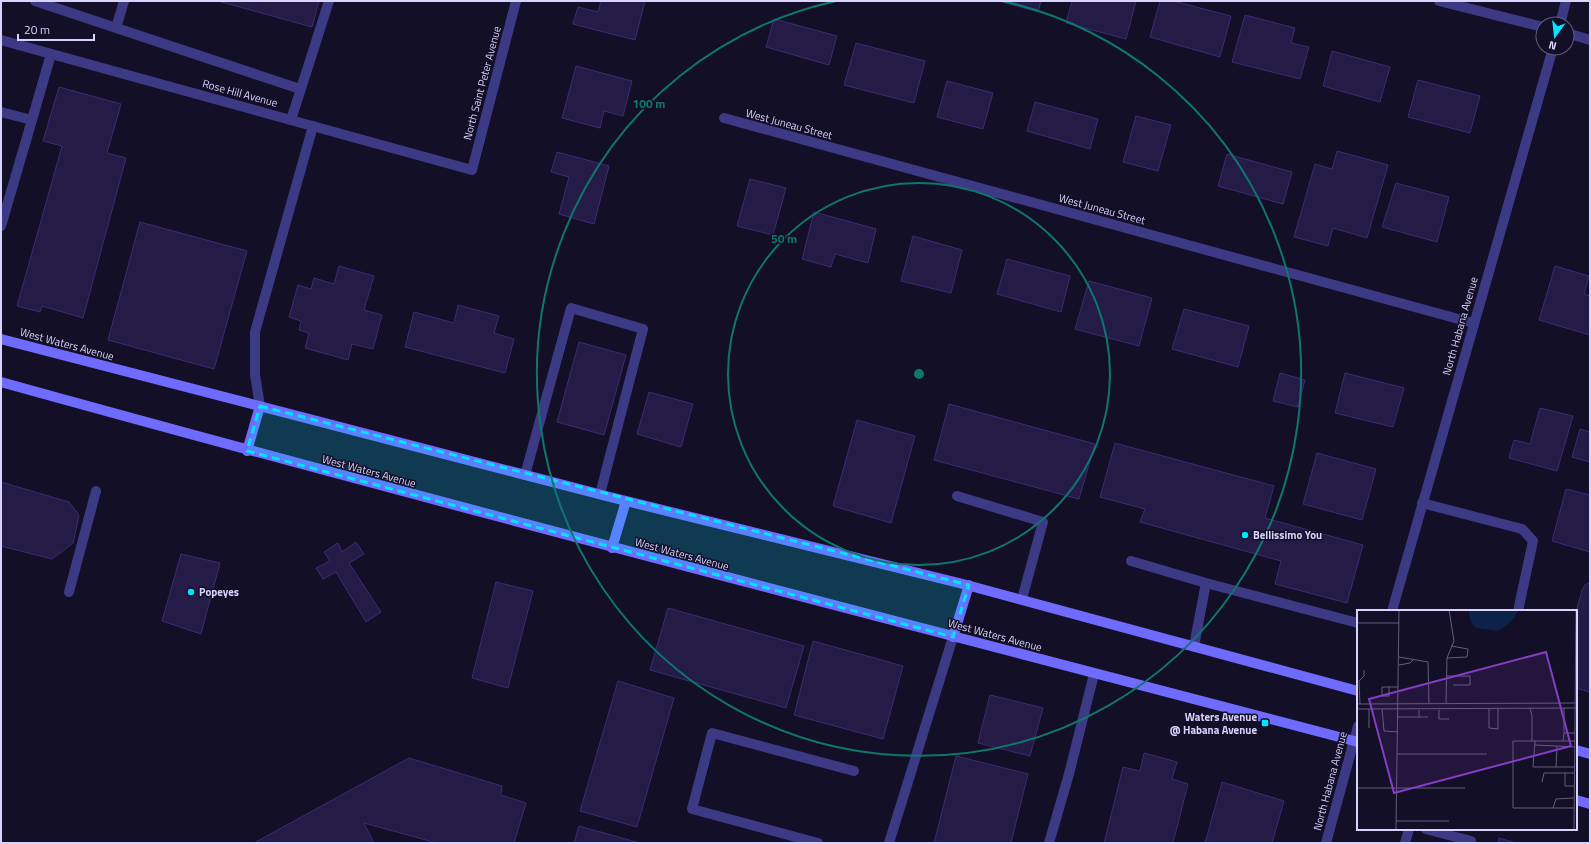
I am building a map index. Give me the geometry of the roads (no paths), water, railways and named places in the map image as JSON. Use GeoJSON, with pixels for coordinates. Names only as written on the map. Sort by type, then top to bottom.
{"type":"FeatureCollection","features":[{"type":"Feature","properties":{"kind":"main road","name":"West Waters Avenue"},"geometry":{"type":"LineString","coordinates":[[1,339],[626,501],[969,585],[1357,691]]}},
{"type":"Feature","properties":{"kind":"main road","name":"West Waters Avenue"},"geometry":{"type":"LineString","coordinates":[[1,382],[247,451],[612,548],[1356,742]]}},
{"type":"Feature","properties":{"kind":"main road"},"geometry":{"type":"LineString","coordinates":[[247,451],[260,406]]}},
{"type":"Feature","properties":{"kind":"main road"},"geometry":{"type":"LineString","coordinates":[[612,548],[626,501]]}},
{"type":"Feature","properties":{"kind":"main road"},"geometry":{"type":"LineString","coordinates":[[953,637],[969,585]]}},
{"type":"Feature","properties":{"kind":"main road"},"geometry":{"type":"LineString","coordinates":[[1577,750],[1590,754]]}},
{"type":"Feature","properties":{"kind":"main road"},"geometry":{"type":"LineString","coordinates":[[1577,800],[1590,804]]}},
{"type":"Feature","properties":{"kind":"street"},"geometry":{"type":"LineString","coordinates":[[35,1],[300,89]]}},
{"type":"Feature","properties":{"kind":"street"},"geometry":{"type":"LineString","coordinates":[[116,28],[124,1]]}},
{"type":"Feature","properties":{"kind":"street"},"geometry":{"type":"LineString","coordinates":[[291,120],[329,1]]}},
{"type":"Feature","properties":{"kind":"street","name":"North Saint Peter Avenue"},"geometry":{"type":"LineString","coordinates":[[472,170],[516,1]]}},
{"type":"Feature","properties":{"kind":"street"},"geometry":{"type":"LineString","coordinates":[[1439,1],[1535,25]]}},
{"type":"Feature","properties":{"kind":"street"},"geometry":{"type":"LineString","coordinates":[[1562,16],[1566,1]]}},
{"type":"Feature","properties":{"kind":"street"},"geometry":{"type":"LineString","coordinates":[[1575,35],[1590,40]]}},
{"type":"Feature","properties":{"kind":"street","name":"Rose Hill Avenue"},"geometry":{"type":"LineString","coordinates":[[1,40],[472,170]]}},
{"type":"Feature","properties":{"kind":"street"},"geometry":{"type":"LineString","coordinates":[[1,226],[51,54]]}},
{"type":"Feature","properties":{"kind":"street","name":"North Habana Avenue"},"geometry":{"type":"LineString","coordinates":[[1392,610],[1473,323],[1551,56]]}},
{"type":"Feature","properties":{"kind":"street"},"geometry":{"type":"LineString","coordinates":[[1,112],[32,120]]}},
{"type":"Feature","properties":{"kind":"street","name":"West Juneau Street"},"geometry":{"type":"LineString","coordinates":[[724,118],[1473,323]]}},
{"type":"Feature","properties":{"kind":"street"},"geometry":{"type":"LineString","coordinates":[[260,406],[254,375],[255,332],[313,126]]}},
{"type":"Feature","properties":{"kind":"street"},"geometry":{"type":"LineString","coordinates":[[525,475],[571,308],[643,329],[600,494]]}},
{"type":"Feature","properties":{"kind":"street"},"geometry":{"type":"LineString","coordinates":[[69,592],[96,491]]}},
{"type":"Feature","properties":{"kind":"street"},"geometry":{"type":"LineString","coordinates":[[957,496],[1043,522],[1022,599]]}},
{"type":"Feature","properties":{"kind":"street"},"geometry":{"type":"LineString","coordinates":[[1422,503],[1522,529],[1533,541],[1518,610]]}},
{"type":"Feature","properties":{"kind":"street"},"geometry":{"type":"LineString","coordinates":[[1131,561],[1206,583],[1357,623]]}},
{"type":"Feature","properties":{"kind":"street"},"geometry":{"type":"LineString","coordinates":[[1194,646],[1206,583]]}},
{"type":"Feature","properties":{"kind":"street"},"geometry":{"type":"LineString","coordinates":[[889,843],[953,637]]}},
{"type":"Feature","properties":{"kind":"street"},"geometry":{"type":"LineString","coordinates":[[1049,843],[1069,774],[1094,674]]}},
{"type":"Feature","properties":{"kind":"street"},"geometry":{"type":"LineString","coordinates":[[818,843],[692,809],[712,733],[854,771]]}},
{"type":"Feature","properties":{"kind":"street","name":"North Habana Avenue"},"geometry":{"type":"LineString","coordinates":[[1326,843],[1356,742]]}},
{"type":"Feature","properties":{"kind":"street"},"geometry":{"type":"LineString","coordinates":[[1405,843],[1409,830]]}},
{"type":"Feature","properties":{"kind":"street"},"geometry":{"type":"LineString","coordinates":[[1430,830],[1471,841],[1471,843]]}},
{"type":"Feature","properties":{"kind":"place","name":"Bellissimo You"},"geometry":{"type":"Point","coordinates":[1245,535]}},
{"type":"Feature","properties":{"kind":"place","name":"Popeyes"},"geometry":{"type":"Point","coordinates":[191,592]}},
{"type":"Feature","properties":{"kind":"place","name":"Waters Avenue @ Habana Avenue"},"geometry":{"type":"Point","coordinates":[1265,723]}}]}
